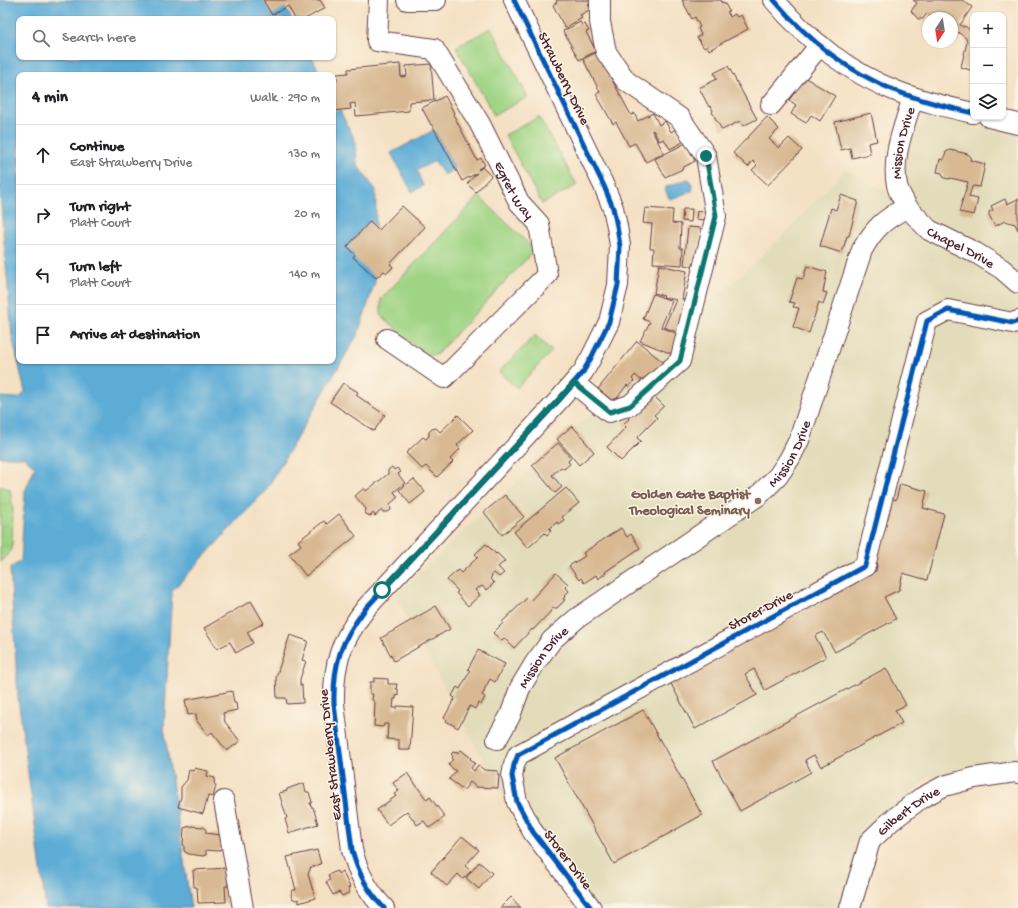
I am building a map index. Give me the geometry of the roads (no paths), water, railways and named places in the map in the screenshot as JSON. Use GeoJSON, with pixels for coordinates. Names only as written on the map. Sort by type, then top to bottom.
{"type":"FeatureCollection","features":[{"type":"Feature","properties":{"kind":"street","name":"Egret Way"},"geometry":{"type":"LineString","coordinates":[[379,0],[377,41],[434,49],[480,124],[519,202],[539,224],[547,275],[444,378],[387,339]]}},
{"type":"Feature","properties":{"kind":"street"},"geometry":{"type":"LineString","coordinates":[[406,0],[436,0]]}},
{"type":"Feature","properties":{"kind":"street","name":"Strawberry Drive"},"geometry":{"type":"LineString","coordinates":[[514,0],[595,166]]}},
{"type":"Feature","properties":{"kind":"street"},"geometry":{"type":"LineString","coordinates":[[574,383],[610,412],[630,406],[680,361],[716,216],[706,156],[680,118],[626,81],[606,52],[600,22],[600,0]]}},
{"type":"Feature","properties":{"kind":"street"},"geometry":{"type":"LineString","coordinates":[[774,0],[805,33],[846,65],[870,79],[895,91],[913,97],[970,112]]}},
{"type":"Feature","properties":{"kind":"street"},"geometry":{"type":"LineString","coordinates":[[771,105],[820,45]]}},
{"type":"Feature","properties":{"kind":"street","name":"Mission Drive"},"geometry":{"type":"LineString","coordinates":[[497,739],[510,716],[520,688],[535,662],[552,640],[576,619],[759,495],[778,476],[790,458],[799,440],[862,250],[881,223],[907,207],[897,186],[895,172],[897,155],[913,97]]}},
{"type":"Feature","properties":{"kind":"street"},"geometry":{"type":"LineString","coordinates":[[1001,120],[1018,124]]}},
{"type":"Feature","properties":{"kind":"street","name":"East Strawberry Drive"},"geometry":{"type":"LineString","coordinates":[[384,908],[363,882],[356,866],[352,850],[334,704],[334,674],[339,654],[348,635],[366,608],[574,383],[592,358],[609,322],[618,285],[620,246],[613,208],[595,166]]}},
{"type":"Feature","properties":{"kind":"street","name":"Chapel Drive"},"geometry":{"type":"LineString","coordinates":[[907,207],[928,230],[976,253],[1002,269],[1018,283]]}},
{"type":"Feature","properties":{"kind":"street","name":"Storer Drive"},"geometry":{"type":"LineString","coordinates":[[591,908],[533,832],[517,802],[512,776],[518,755],[865,566],[927,321],[948,310],[1013,323],[1018,321]]}},
{"type":"Feature","properties":{"kind":"street","name":"Gilbert Drive"},"geometry":{"type":"LineString","coordinates":[[850,908],[870,840],[903,812],[921,798],[944,786],[974,778],[1015,772],[1018,773]]}},
{"type":"Feature","properties":{"kind":"street"},"geometry":{"type":"LineString","coordinates":[[224,801],[243,908]]}},
{"type":"Feature","properties":{"kind":"water"},"geometry":{"type":"Polygon","coordinates":[[[0,0],[281,0],[290,16],[16,16],[16,60],[314,60],[320,72],[16,72],[16,353],[12,336],[0,193],[0,0]]]}},
{"type":"Feature","properties":{"kind":"water"},"geometry":{"type":"Polygon","coordinates":[[[336,103],[356,142],[357,165],[376,190],[375,282],[358,334],[266,490],[172,591],[164,728],[191,908],[46,908],[18,697],[10,568],[21,561],[25,491],[35,467],[24,457],[0,457],[0,397],[19,398],[25,392],[18,364],[336,364],[336,103]]]}},
{"type":"Feature","properties":{"kind":"water"},"geometry":{"type":"Polygon","coordinates":[[[434,130],[455,169],[444,175],[435,161],[417,170],[423,186],[412,192],[391,153],[434,130]]]}},
{"type":"Feature","properties":{"kind":"water"},"geometry":{"type":"Polygon","coordinates":[[[688,179],[690,180],[693,189],[692,191],[671,199],[669,198],[665,190],[666,187],[688,179]]]}},
{"type":"Feature","properties":{"kind":"place","name":"Golden Gate Baptist Theological Seminary"},"geometry":{"type":"Point","coordinates":[758,501]}}]}
